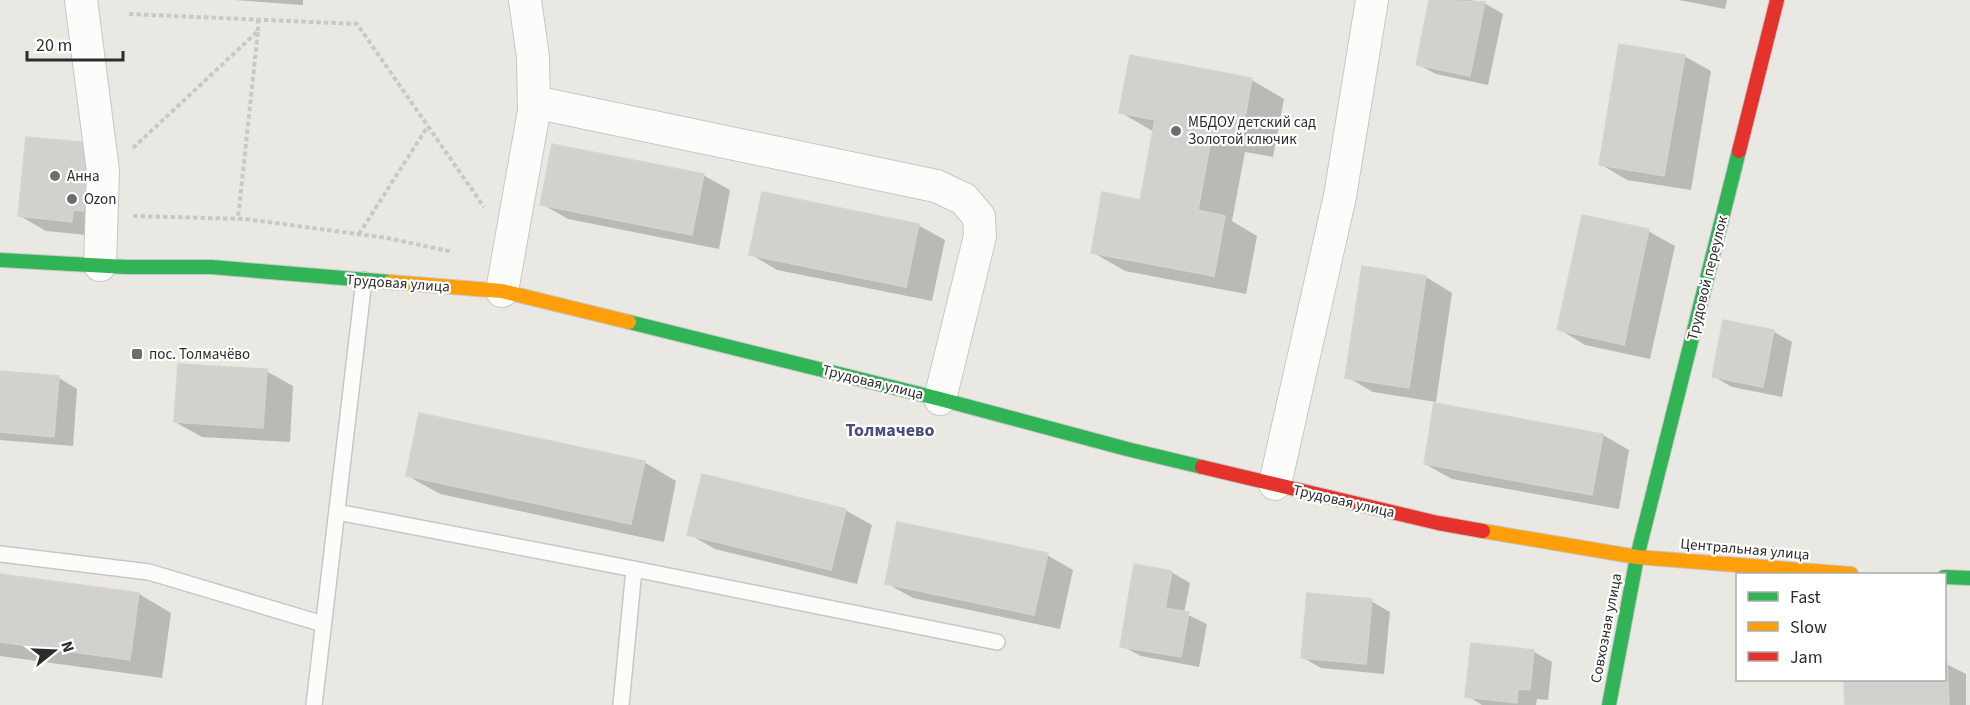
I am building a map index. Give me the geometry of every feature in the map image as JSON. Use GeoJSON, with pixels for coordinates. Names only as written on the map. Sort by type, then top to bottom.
{"type":"FeatureCollection","features":[{"type":"Feature","properties":{"kind":"street"},"geometry":{"type":"LineString","coordinates":[[81,0],[104,176],[100,265]]}},
{"type":"Feature","properties":{"kind":"street"},"geometry":{"type":"LineString","coordinates":[[506,266],[534,111],[533,57],[525,0]]}},
{"type":"Feature","properties":{"kind":"street"},"geometry":{"type":"LineString","coordinates":[[1275,484],[1340,196],[1372,0]]}},
{"type":"Feature","properties":{"kind":"street","name":"Трудовой переулок"},"geometry":{"type":"LineString","coordinates":[[1637,557],[1777,0]]}},
{"type":"Feature","properties":{"kind":"street"},"geometry":{"type":"LineString","coordinates":[[534,102],[936,186],[964,199],[979,217],[980,236],[940,399]]}},
{"type":"Feature","properties":{"kind":"street","name":"Трудовая улица"},"geometry":{"type":"LineString","coordinates":[[0,260],[211,267],[364,280],[506,266],[940,399],[1127,449],[1438,523],[1637,557]]}},
{"type":"Feature","properties":{"kind":"street","name":"Центральная улица"},"geometry":{"type":"LineString","coordinates":[[1637,557],[1838,573]]}},
{"type":"Feature","properties":{"kind":"street","name":"Совхозная улица"},"geometry":{"type":"LineString","coordinates":[[1609,705],[1637,557]]}},
{"type":"Feature","properties":{"kind":"street"},"geometry":{"type":"LineString","coordinates":[[1946,577],[1970,578]]}},
{"type":"Feature","properties":{"kind":"lane"},"geometry":{"type":"LineString","coordinates":[[314,705],[364,280]]}},
{"type":"Feature","properties":{"kind":"lane"},"geometry":{"type":"LineString","coordinates":[[337,512],[998,642]]}},
{"type":"Feature","properties":{"kind":"lane"},"geometry":{"type":"LineString","coordinates":[[0,554],[149,572],[323,624]]}},
{"type":"Feature","properties":{"kind":"lane"},"geometry":{"type":"LineString","coordinates":[[621,705],[634,569]]}},
{"type":"Feature","properties":{"kind":"path"},"geometry":{"type":"LineString","coordinates":[[129,14],[357,24],[428,126],[506,266]]}},
{"type":"Feature","properties":{"kind":"path"},"geometry":{"type":"LineString","coordinates":[[238,219],[258,19]]}},
{"type":"Feature","properties":{"kind":"path"},"geometry":{"type":"LineString","coordinates":[[104,176],[258,31]]}},
{"type":"Feature","properties":{"kind":"path"},"geometry":{"type":"LineString","coordinates":[[359,234],[428,126]]}},
{"type":"Feature","properties":{"kind":"path"},"geometry":{"type":"LineString","coordinates":[[102,216],[238,219],[359,234],[506,266]]}},
{"type":"Feature","properties":{"kind":"building"},"geometry":{"type":"Polygon","coordinates":[[[1429,0],[1485,2],[1470,76],[1416,65],[1429,0]]]}},
{"type":"Feature","properties":{"kind":"building"},"geometry":{"type":"Polygon","coordinates":[[[1619,44],[1685,55],[1664,176],[1599,165],[1619,44]]]}},
{"type":"Feature","properties":{"kind":"building"},"geometry":{"type":"Polygon","coordinates":[[[1130,55],[1252,78],[1241,140],[1212,134],[1198,210],[1225,216],[1214,276],[1091,253],[1102,192],[1140,200],[1155,120],[1119,113],[1130,55]]]}},
{"type":"Feature","properties":{"kind":"building","name":"Анна"},"geometry":{"type":"Polygon","coordinates":[[[26,137],[90,143],[84,211],[73,210],[72,222],[18,216],[26,137]]]}},
{"type":"Feature","properties":{"kind":"building"},"geometry":{"type":"Polygon","coordinates":[[[552,144],[704,174],[692,235],[540,205],[552,144]]]}},
{"type":"Feature","properties":{"kind":"building"},"geometry":{"type":"Polygon","coordinates":[[[762,192],[919,224],[906,287],[749,255],[762,192]]]}},
{"type":"Feature","properties":{"kind":"building"},"geometry":{"type":"Polygon","coordinates":[[[1582,215],[1649,229],[1624,345],[1557,330],[1582,215]]]}},
{"type":"Feature","properties":{"kind":"building"},"geometry":{"type":"Polygon","coordinates":[[[1362,266],[1426,276],[1409,388],[1345,378],[1362,266]]]}},
{"type":"Feature","properties":{"kind":"building"},"geometry":{"type":"Polygon","coordinates":[[[1723,320],[1774,330],[1763,387],[1712,377],[1723,320]]]}},
{"type":"Feature","properties":{"kind":"building"},"geometry":{"type":"Polygon","coordinates":[[[178,364],[267,369],[263,428],[174,422],[178,364]]]}},
{"type":"Feature","properties":{"kind":"building"},"geometry":{"type":"Polygon","coordinates":[[[0,371],[59,376],[54,437],[0,432],[0,371]]]}},
{"type":"Feature","properties":{"kind":"building"},"geometry":{"type":"Polygon","coordinates":[[[1434,403],[1603,434],[1592,495],[1424,464],[1434,403]]]}},
{"type":"Feature","properties":{"kind":"building"},"geometry":{"type":"Polygon","coordinates":[[[419,413],[645,461],[631,524],[406,476],[419,413]]]}},
{"type":"Feature","properties":{"kind":"building"},"geometry":{"type":"Polygon","coordinates":[[[702,474],[846,509],[831,570],[687,535],[702,474]]]}},
{"type":"Feature","properties":{"kind":"building"},"geometry":{"type":"Polygon","coordinates":[[[897,522],[1048,553],[1034,615],[885,584],[897,522]]]}},
{"type":"Feature","properties":{"kind":"building"},"geometry":{"type":"Polygon","coordinates":[[[1134,564],[1172,571],[1165,608],[1189,612],[1181,657],[1120,647],[1134,564]]]}},
{"type":"Feature","properties":{"kind":"building"},"geometry":{"type":"Polygon","coordinates":[[[0,574],[139,593],[130,660],[0,642],[0,574]]]}},
{"type":"Feature","properties":{"kind":"building"},"geometry":{"type":"Polygon","coordinates":[[[1307,593],[1372,599],[1366,664],[1301,658],[1307,593]]]}},
{"type":"Feature","properties":{"kind":"building"},"geometry":{"type":"Polygon","coordinates":[[[1471,643],[1534,650],[1530,690],[1518,689],[1517,703],[1465,697],[1471,643]]]}},
{"type":"Feature","properties":{"kind":"building"},"geometry":{"type":"Polygon","coordinates":[[[1947,662],[1949,705],[1845,705],[1844,681],[1946,681],[1947,662]]]}},
{"type":"Feature","properties":{"kind":"traffic: fast"},"geometry":{"type":"LineString","coordinates":[[1609,705],[1637,557],[1739,151]]}},
{"type":"Feature","properties":{"kind":"traffic: fast"},"geometry":{"type":"LineString","coordinates":[[0,260],[126,267],[211,267],[390,282]]}},
{"type":"Feature","properties":{"kind":"traffic: fast"},"geometry":{"type":"LineString","coordinates":[[629,322],[1202,467]]}},
{"type":"Feature","properties":{"kind":"traffic: fast"},"geometry":{"type":"LineString","coordinates":[[1946,577],[1970,578]]}},
{"type":"Feature","properties":{"kind":"traffic: slow"},"geometry":{"type":"LineString","coordinates":[[390,282],[502,291],[629,322]]}},
{"type":"Feature","properties":{"kind":"traffic: slow"},"geometry":{"type":"LineString","coordinates":[[1483,531],[1637,557],[1838,573]]}},
{"type":"Feature","properties":{"kind":"traffic: jam"},"geometry":{"type":"LineString","coordinates":[[1739,151],[1777,0]]}},
{"type":"Feature","properties":{"kind":"traffic: jam"},"geometry":{"type":"LineString","coordinates":[[1202,467],[1438,523],[1483,531]]}},
{"type":"Feature","properties":{"kind":"place","name":"МБДОУ детский сад Золотой ключик"},"geometry":{"type":"Point","coordinates":[1176,131]}},
{"type":"Feature","properties":{"kind":"place","name":"Анна"},"geometry":{"type":"Point","coordinates":[55,176]}},
{"type":"Feature","properties":{"kind":"place","name":"Ozon"},"geometry":{"type":"Point","coordinates":[72,199]}},
{"type":"Feature","properties":{"kind":"place","name":"пос. Толмачёво"},"geometry":{"type":"Point","coordinates":[137,354]}},
{"type":"Feature","properties":{"kind":"district","name":"Толмачево"},"geometry":{"type":"Point","coordinates":[890,430]}}]}
